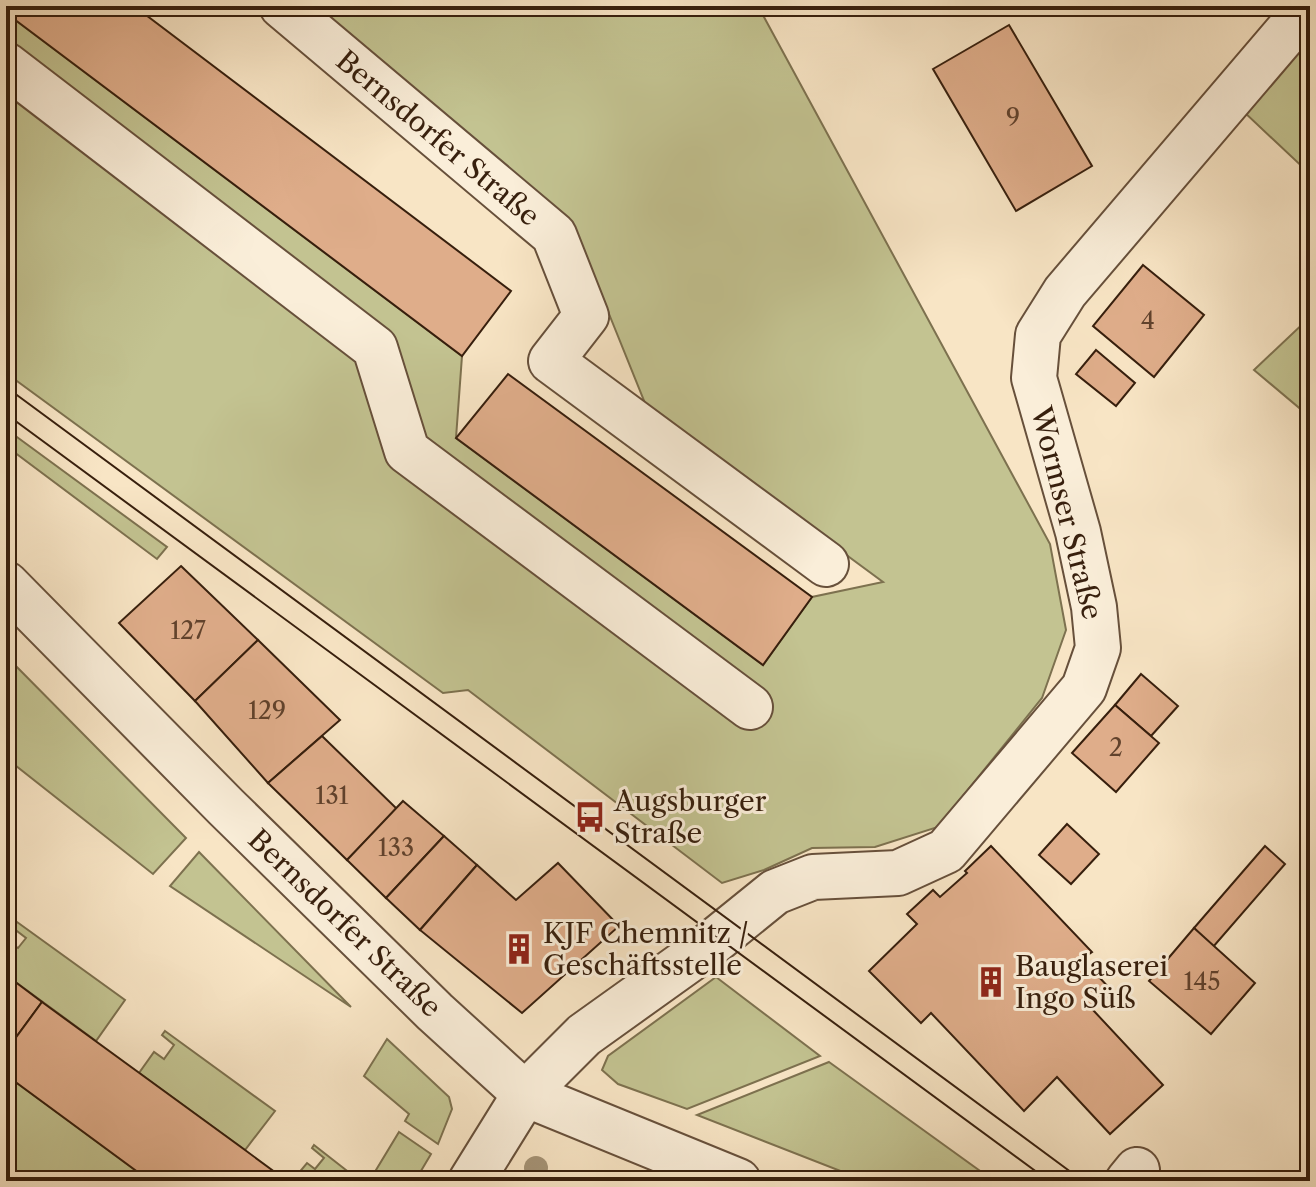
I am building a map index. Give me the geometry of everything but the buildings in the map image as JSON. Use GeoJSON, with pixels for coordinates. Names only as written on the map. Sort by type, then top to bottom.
{"type":"FeatureCollection","features":[{"type":"Feature","properties":{"kind":"street","name":"Bernsdorfer Straße"},"geometry":{"type":"LineString","coordinates":[[282,6],[554,235],[586,316],[551,361],[826,564]]}},
{"type":"Feature","properties":{"kind":"street","name":"Wormser Straße"},"geometry":{"type":"LineString","coordinates":[[525,1094],[584,1035],[707,947],[775,892],[813,877],[898,873],[946,851],[1084,688],[1098,648],[1094,607],[1078,532],[1034,378],[1038,335],[1065,292],[1309,6]]}},
{"type":"Feature","properties":{"kind":"street"},"geometry":{"type":"LineString","coordinates":[[6,65],[375,348],[407,451],[750,707]]}},
{"type":"Feature","properties":{"kind":"street","name":"Bernsdorfer Straße"},"geometry":{"type":"LineString","coordinates":[[6,584],[226,807],[435,1012],[525,1094],[738,1181]]}},
{"type":"Feature","properties":{"kind":"street"},"geometry":{"type":"LineString","coordinates":[[471,1181],[525,1094]]}},
{"type":"Feature","properties":{"kind":"green space"},"geometry":{"type":"Polygon","coordinates":[[[305,6],[758,6],[1050,544],[1066,630],[1042,698],[938,827],[875,847],[812,848],[764,870],[722,883],[468,690],[443,693],[6,373],[6,13],[462,356],[456,438],[763,665],[812,597],[883,582],[647,408],[607,309],[305,6]]]}},
{"type":"Feature","properties":{"kind":"green space"},"geometry":{"type":"Polygon","coordinates":[[[1310,33],[1310,174],[1243,111],[1310,33]]]}},
{"type":"Feature","properties":{"kind":"green space"},"geometry":{"type":"Polygon","coordinates":[[[1310,317],[1310,417],[1254,370],[1310,317]]]}},
{"type":"Feature","properties":{"kind":"green space"},"geometry":{"type":"Polygon","coordinates":[[[6,429],[167,547],[157,559],[6,446],[6,429]]]}},
{"type":"Feature","properties":{"kind":"green space"},"geometry":{"type":"Polygon","coordinates":[[[6,656],[186,838],[153,874],[6,758],[6,656]]]}},
{"type":"Feature","properties":{"kind":"green space"},"geometry":{"type":"Polygon","coordinates":[[[199,852],[351,1007],[170,886],[199,852]]]}},
{"type":"Feature","properties":{"kind":"green space"},"geometry":{"type":"Polygon","coordinates":[[[17,922],[125,1000],[96,1041],[6,975],[6,940],[18,948],[26,938],[13,928],[17,922]]]}},
{"type":"Feature","properties":{"kind":"green space"},"geometry":{"type":"Polygon","coordinates":[[[716,977],[820,1056],[687,1109],[618,1084],[602,1070],[608,1056],[716,977]]]}},
{"type":"Feature","properties":{"kind":"green space"},"geometry":{"type":"Polygon","coordinates":[[[165,1031],[275,1111],[245,1150],[139,1073],[154,1052],[164,1059],[174,1045],[162,1035],[165,1031]]]}},
{"type":"Feature","properties":{"kind":"green space"},"geometry":{"type":"Polygon","coordinates":[[[387,1039],[449,1097],[452,1109],[438,1144],[405,1121],[409,1114],[364,1076],[387,1039]]]}},
{"type":"Feature","properties":{"kind":"green space"},"geometry":{"type":"Polygon","coordinates":[[[829,1062],[994,1181],[866,1181],[697,1115],[829,1062]]]}},
{"type":"Feature","properties":{"kind":"green space"},"geometry":{"type":"Polygon","coordinates":[[[6,1075],[150,1181],[6,1181],[6,1075]]]}},
{"type":"Feature","properties":{"kind":"green space"},"geometry":{"type":"Polygon","coordinates":[[[399,1132],[431,1154],[415,1181],[391,1181],[376,1170],[399,1132]]]}},
{"type":"Feature","properties":{"kind":"green space"},"geometry":{"type":"Polygon","coordinates":[[[314,1145],[360,1181],[292,1181],[307,1163],[315,1169],[324,1158],[312,1148],[314,1145]]]}},
{"type":"Feature","properties":{"kind":"tram line"},"geometry":{"type":"LineString","coordinates":[[6,387],[1083,1181]]}},
{"type":"Feature","properties":{"kind":"tram line"},"geometry":{"type":"LineString","coordinates":[[6,414],[1049,1181]]}},
{"type":"Feature","properties":{"kind":"place","name":"Augsburger Straße"},"geometry":{"type":"Point","coordinates":[590,817]}},
{"type":"Feature","properties":{"kind":"place","name":"KJF Chemnitz / Geschäftsstelle"},"geometry":{"type":"Point","coordinates":[519,949]}},
{"type":"Feature","properties":{"kind":"place","name":"Bauglaserei Ingo Süß"},"geometry":{"type":"Point","coordinates":[991,982]}}]}
